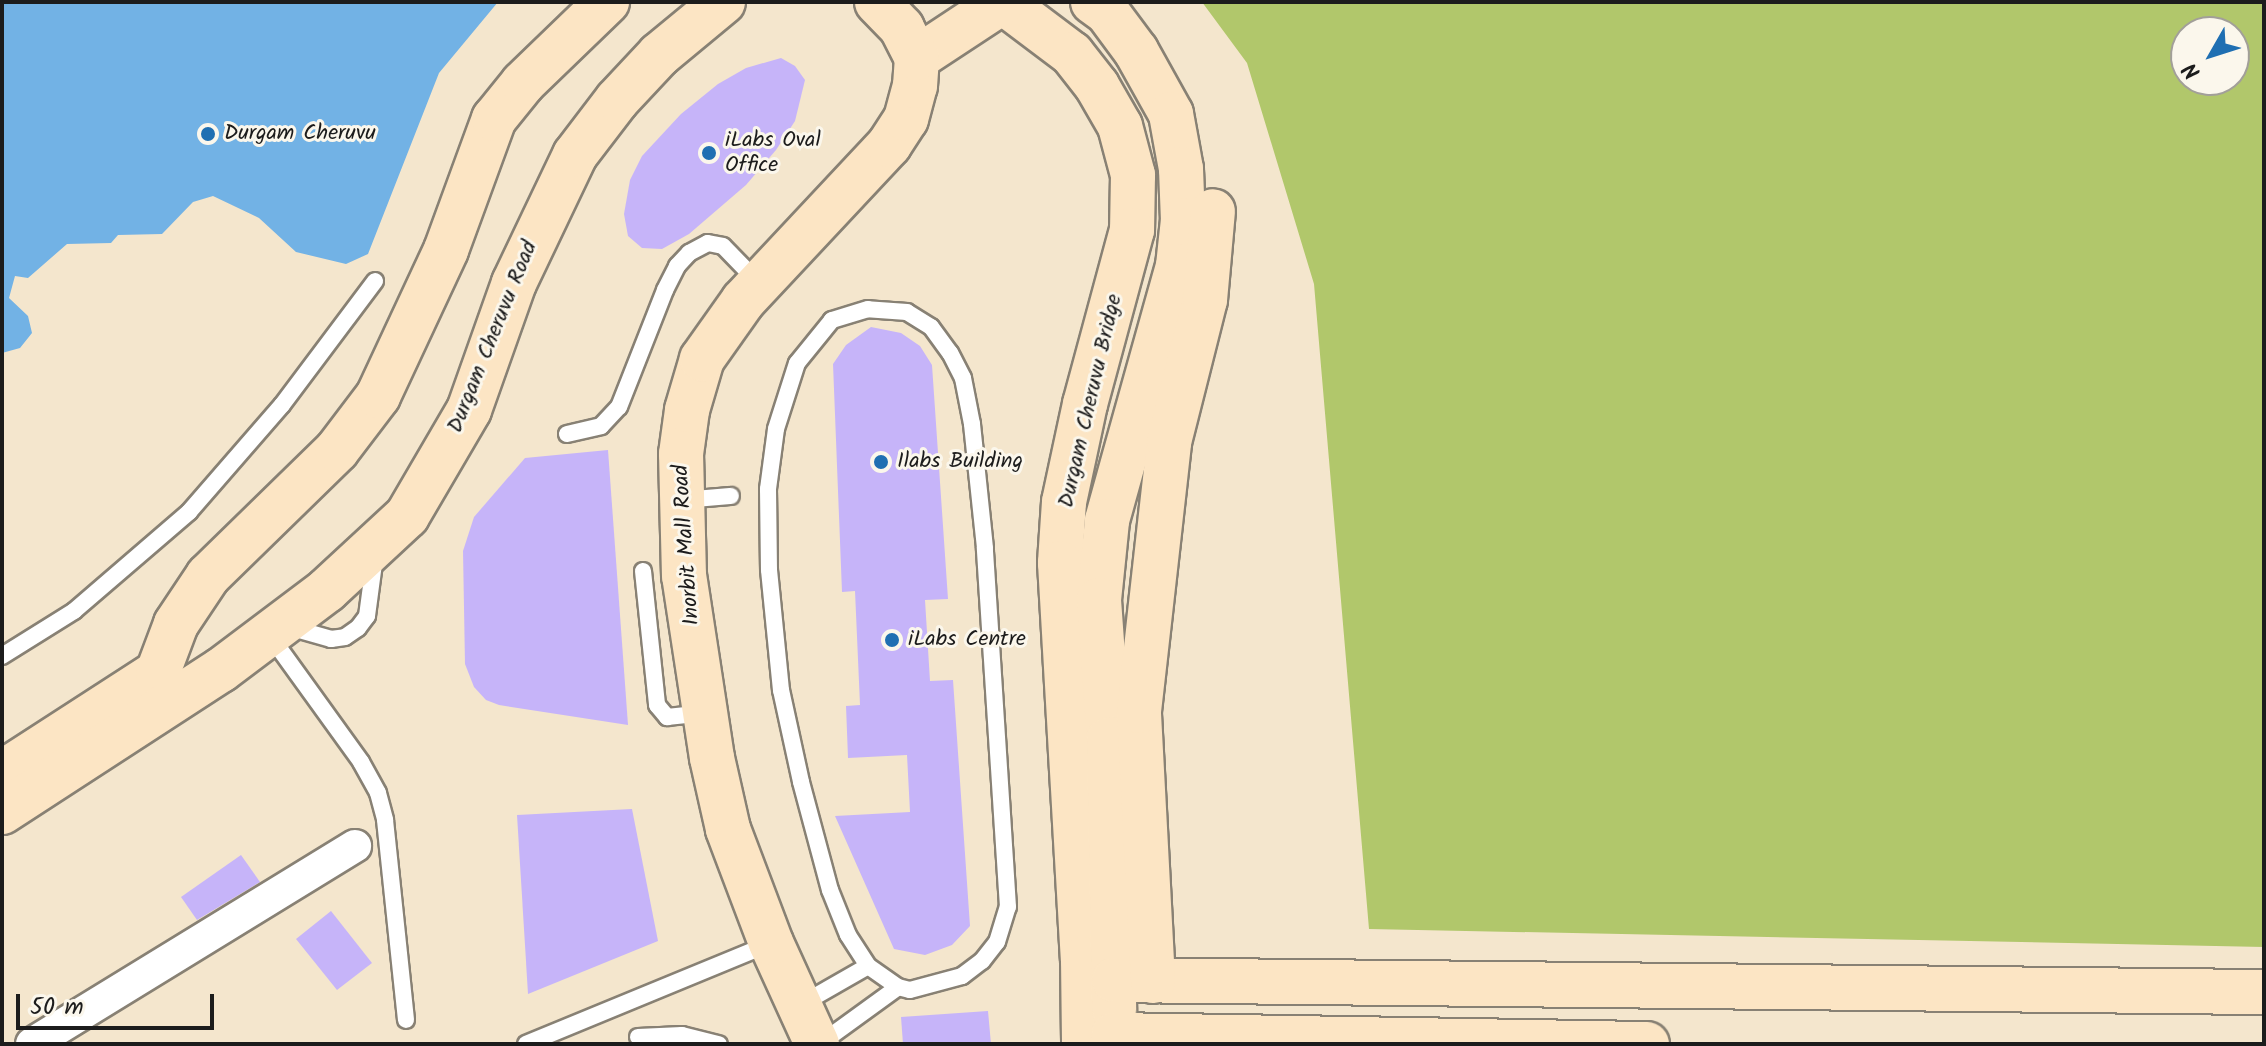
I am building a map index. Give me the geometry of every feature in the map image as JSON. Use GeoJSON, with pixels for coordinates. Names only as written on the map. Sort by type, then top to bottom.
{"type":"FeatureCollection","features":[{"type":"Feature","properties":{"kind":"main road"},"geometry":{"type":"LineString","coordinates":[[2,773],[158,672],[176,624],[208,576],[337,450],[378,396],[446,250],[494,119],[523,83],[607,2]]}},
{"type":"Feature","properties":{"kind":"main road","name":"Durgam Cheruvu Road"},"geometry":{"type":"LineString","coordinates":[[2,812],[221,670],[376,546],[407,516],[469,410],[514,283],[575,155],[617,100],[659,55],[723,2]]}},
{"type":"Feature","properties":{"kind":"main road"},"geometry":{"type":"LineString","coordinates":[[877,2],[902,28],[917,58],[1003,2]]}},
{"type":"Feature","properties":{"kind":"main road","name":"Durgam Cheruvu Bridge"},"geometry":{"type":"LineString","coordinates":[[1003,2],[1072,54],[1097,86],[1120,126],[1133,175],[1132,230],[1070,474],[1060,563],[1083,959],[1103,1041]]}},
{"type":"Feature","properties":{"kind":"main road"},"geometry":{"type":"LineString","coordinates":[[1109,5],[1149,22],[1176,58],[1195,99],[1214,218],[1205,300],[1169,442],[1139,711],[1134,981],[1103,1041],[1647,1044]]}},
{"type":"Feature","properties":{"kind":"main road","name":"Inorbit Mall Road"},"geometry":{"type":"LineString","coordinates":[[811,1031],[771,943],[728,829],[704,712],[684,576],[680,500],[687,410],[702,359],[759,283],[889,145],[906,119],[915,86],[917,58]]}},
{"type":"Feature","properties":{"kind":"main road"},"geometry":{"type":"LineString","coordinates":[[1134,981],[2264,992]]}},
{"type":"Feature","properties":{"kind":"street"},"geometry":{"type":"LineString","coordinates":[[32,1044],[355,846]]}},
{"type":"Feature","properties":{"kind":"lane"},"geometry":{"type":"LineString","coordinates":[[567,434],[601,426],[619,407],[665,290],[677,266],[689,253],[708,243],[723,246],[759,283]]}},
{"type":"Feature","properties":{"kind":"lane"},"geometry":{"type":"LineString","coordinates":[[2,656],[74,611],[189,512],[282,405],[375,281]]}},
{"type":"Feature","properties":{"kind":"lane"},"geometry":{"type":"LineString","coordinates":[[868,309],[907,312],[931,327],[963,378],[972,424],[985,548],[1008,907],[997,942],[982,961],[962,976],[910,990],[898,987],[868,966],[848,935],[830,890],[781,690],[769,570],[768,489],[776,429],[797,363],[832,320],[868,309]]}},
{"type":"Feature","properties":{"kind":"lane"},"geometry":{"type":"LineString","coordinates":[[680,500],[731,496]]}},
{"type":"Feature","properties":{"kind":"lane"},"geometry":{"type":"LineString","coordinates":[[643,571],[657,705],[667,717],[704,712]]}},
{"type":"Feature","properties":{"kind":"lane"},"geometry":{"type":"LineString","coordinates":[[275,629],[378,793],[385,820],[406,1020]]}},
{"type":"Feature","properties":{"kind":"lane"},"geometry":{"type":"LineString","coordinates":[[526,1044],[771,943]]}},
{"type":"Feature","properties":{"kind":"lane"},"geometry":{"type":"LineString","coordinates":[[811,1031],[868,966]]}},
{"type":"Feature","properties":{"kind":"lane"},"geometry":{"type":"LineString","coordinates":[[811,1031],[898,987]]}},
{"type":"Feature","properties":{"kind":"lane"},"geometry":{"type":"LineString","coordinates":[[638,1037],[682,1035],[719,1044]]}},
{"type":"Feature","properties":{"kind":"green space"},"geometry":{"type":"Polygon","coordinates":[[[1202,2],[2264,2],[2264,947],[1369,929],[1314,284],[1247,63],[1202,2]]]}},
{"type":"Feature","properties":{"kind":"water","name":"Durgam Cheruvu"},"geometry":{"type":"Polygon","coordinates":[[[2,2],[498,2],[439,73],[368,254],[346,264],[296,252],[259,218],[213,196],[193,202],[162,234],[118,235],[111,243],[67,244],[28,278],[15,276],[9,298],[28,316],[32,333],[20,348],[2,353],[2,2]]]}},
{"type":"Feature","properties":{"kind":"building","name":"iLabs Oval Office"},"geometry":{"type":"Polygon","coordinates":[[[781,58],[795,66],[805,80],[795,121],[776,150],[746,185],[689,234],[662,249],[642,248],[628,236],[624,214],[630,180],[642,156],[681,114],[718,84],[746,68],[781,58]]]}},
{"type":"Feature","properties":{"kind":"building","name":"iLabs Centre"},"geometry":{"type":"Polygon","coordinates":[[[871,327],[901,333],[920,346],[932,365],[948,599],[925,600],[930,681],[953,680],[970,926],[952,945],[925,955],[894,949],[835,816],[910,812],[907,755],[848,758],[846,706],[860,705],[855,591],[842,592],[833,364],[846,345],[871,327]]]}},
{"type":"Feature","properties":{"kind":"building"},"geometry":{"type":"Polygon","coordinates":[[[608,450],[628,725],[499,705],[486,700],[474,687],[465,664],[463,551],[474,517],[525,458],[608,450]]]}},
{"type":"Feature","properties":{"kind":"building"},"geometry":{"type":"Polygon","coordinates":[[[632,809],[658,941],[528,994],[517,815],[632,809]]]}},
{"type":"Feature","properties":{"kind":"building"},"geometry":{"type":"Polygon","coordinates":[[[241,855],[260,882],[197,920],[181,897],[241,855]]]}},
{"type":"Feature","properties":{"kind":"building"},"geometry":{"type":"Polygon","coordinates":[[[331,911],[372,963],[337,990],[296,939],[331,911]]]}},
{"type":"Feature","properties":{"kind":"building"},"geometry":{"type":"Polygon","coordinates":[[[988,1011],[991,1044],[903,1044],[901,1017],[988,1011]]]}},
{"type":"Feature","properties":{"kind":"place","name":"Durgam Cheruvu"},"geometry":{"type":"Point","coordinates":[208,134]}},
{"type":"Feature","properties":{"kind":"place","name":"iLabs Oval Office"},"geometry":{"type":"Point","coordinates":[709,153]}},
{"type":"Feature","properties":{"kind":"place","name":"Ilabs Building"},"geometry":{"type":"Point","coordinates":[881,462]}},
{"type":"Feature","properties":{"kind":"place","name":"iLabs Centre"},"geometry":{"type":"Point","coordinates":[892,640]}}]}
